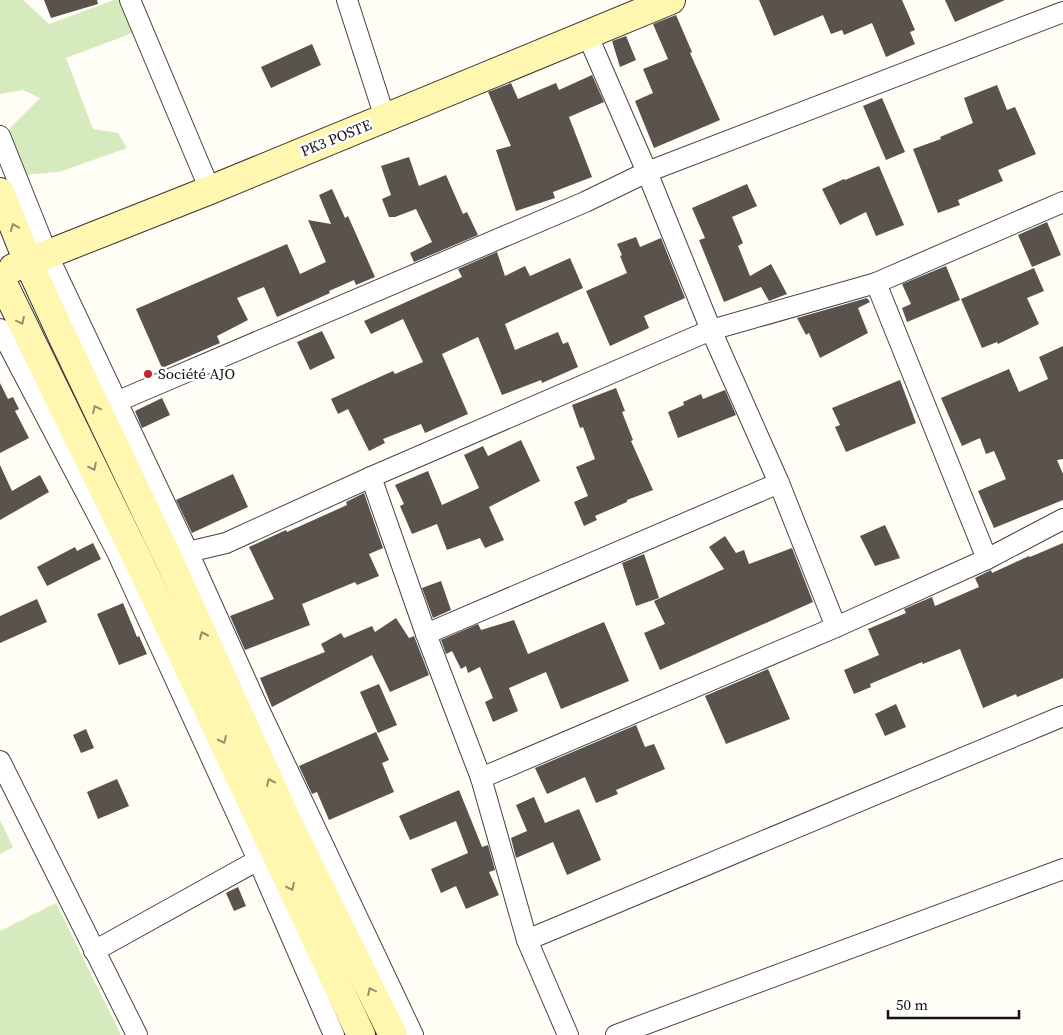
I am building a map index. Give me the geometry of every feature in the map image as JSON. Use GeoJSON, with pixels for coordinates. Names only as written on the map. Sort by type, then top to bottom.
{"type":"FeatureCollection","features":[{"type":"Feature","properties":{"kind":"street"},"geometry":{"type":"LineString","coordinates":[[130,0],[210,190]]}},
{"type":"Feature","properties":{"kind":"street"},"geometry":{"type":"LineString","coordinates":[[347,0],[385,118]]}},
{"type":"Feature","properties":{"kind":"street","name":"PK3 POSTE"},"geometry":{"type":"LineString","coordinates":[[0,276],[671,0]]}},
{"type":"Feature","properties":{"kind":"street"},"geometry":{"type":"LineString","coordinates":[[116,402],[585,202],[647,172],[1063,12]]}},
{"type":"Feature","properties":{"kind":"street"},"geometry":{"type":"LineString","coordinates":[[587,34],[647,172],[711,330],[779,483],[836,627]]}},
{"type":"Feature","properties":{"kind":"street"},"geometry":{"type":"LineString","coordinates":[[0,136],[38,259],[96,410],[168,558],[290,827],[393,1035]]}},
{"type":"Feature","properties":{"kind":"street"},"geometry":{"type":"LineString","coordinates":[[0,192],[116,402],[413,1035]]}},
{"type":"Feature","properties":{"kind":"street"},"geometry":{"type":"LineString","coordinates":[[188,552],[226,543],[371,477],[711,330],[876,283],[1063,202]]}},
{"type":"Feature","properties":{"kind":"street"},"geometry":{"type":"LineString","coordinates":[[0,276],[138,560],[361,1035]]}},
{"type":"Feature","properties":{"kind":"street"},"geometry":{"type":"LineString","coordinates":[[876,283],[987,559]]}},
{"type":"Feature","properties":{"kind":"street"},"geometry":{"type":"LineString","coordinates":[[0,329],[117,552],[258,860],[334,1035]]}},
{"type":"Feature","properties":{"kind":"street"},"geometry":{"type":"LineString","coordinates":[[371,477],[426,634],[481,778],[527,940],[568,1035]]}},
{"type":"Feature","properties":{"kind":"street"},"geometry":{"type":"LineString","coordinates":[[426,634],[779,483]]}},
{"type":"Feature","properties":{"kind":"street"},"geometry":{"type":"LineString","coordinates":[[481,778],[836,627],[987,559],[1063,519]]}},
{"type":"Feature","properties":{"kind":"street"},"geometry":{"type":"LineString","coordinates":[[527,940],[1063,716]]}},
{"type":"Feature","properties":{"kind":"street"},"geometry":{"type":"LineString","coordinates":[[0,761],[137,1035]]}},
{"type":"Feature","properties":{"kind":"street"},"geometry":{"type":"LineString","coordinates":[[94,951],[258,860]]}},
{"type":"Feature","properties":{"kind":"street"},"geometry":{"type":"LineString","coordinates":[[616,1035],[1063,869]]}},
{"type":"Feature","properties":{"kind":"green space"},"geometry":{"type":"Polygon","coordinates":[[[0,0],[23,0],[49,24],[114,0],[126,0],[138,31],[66,58],[93,129],[118,133],[127,148],[59,172],[22,175],[6,132],[40,98],[23,90],[0,94],[0,0]]]}},
{"type":"Feature","properties":{"kind":"green space"},"geometry":{"type":"Polygon","coordinates":[[[0,820],[13,847],[0,854],[0,820]]]}},
{"type":"Feature","properties":{"kind":"green space"},"geometry":{"type":"Polygon","coordinates":[[[56,903],[121,1035],[0,1035],[0,931],[56,903]]]}},
{"type":"Feature","properties":{"kind":"building"},"geometry":{"type":"Polygon","coordinates":[[[44,0],[97,0],[98,4],[51,18],[44,0]]]}},
{"type":"Feature","properties":{"kind":"building"},"geometry":{"type":"Polygon","coordinates":[[[759,0],[902,0],[915,30],[910,32],[915,44],[886,57],[872,23],[844,35],[842,30],[831,34],[823,15],[774,36],[759,0]]]}},
{"type":"Feature","properties":{"kind":"building"},"geometry":{"type":"Polygon","coordinates":[[[945,0],[1005,0],[955,22],[945,0]]]}},
{"type":"Feature","properties":{"kind":"building"},"geometry":{"type":"Polygon","coordinates":[[[676,15],[692,52],[690,53],[720,120],[654,148],[635,101],[653,93],[643,69],[668,59],[653,24],[676,15]]]}},
{"type":"Feature","properties":{"kind":"building"},"geometry":{"type":"Polygon","coordinates":[[[626,36],[636,60],[620,67],[612,41],[626,36]]]}},
{"type":"Feature","properties":{"kind":"building"},"geometry":{"type":"Polygon","coordinates":[[[312,44],[321,65],[271,88],[261,67],[312,44]]]}},
{"type":"Feature","properties":{"kind":"building"},"geometry":{"type":"Polygon","coordinates":[[[592,75],[604,102],[569,117],[592,177],[553,192],[555,198],[516,211],[496,150],[511,146],[488,92],[511,83],[518,99],[556,83],[559,90],[592,75]]]}},
{"type":"Feature","properties":{"kind":"building"},"geometry":{"type":"Polygon","coordinates":[[[997,85],[1007,110],[1015,107],[1036,154],[998,170],[1003,181],[958,200],[960,205],[938,213],[913,149],[941,139],[940,137],[973,123],[964,98],[997,85]]]}},
{"type":"Feature","properties":{"kind":"building"},"geometry":{"type":"Polygon","coordinates":[[[882,98],[905,152],[886,160],[863,106],[882,98]]]}},
{"type":"Feature","properties":{"kind":"building"},"geometry":{"type":"Polygon","coordinates":[[[409,157],[419,186],[446,175],[463,214],[467,212],[478,235],[414,262],[410,253],[432,242],[416,209],[395,217],[389,217],[382,199],[391,195],[381,166],[409,157]]]}},
{"type":"Feature","properties":{"kind":"building"},"geometry":{"type":"Polygon","coordinates":[[[879,166],[904,225],[876,236],[866,212],[840,225],[822,189],[879,166]]]}},
{"type":"Feature","properties":{"kind":"building"},"geometry":{"type":"Polygon","coordinates":[[[747,184],[757,206],[732,217],[743,243],[738,246],[750,276],[771,264],[787,294],[769,301],[761,287],[724,302],[699,240],[705,238],[692,208],[747,184]]]}},
{"type":"Feature","properties":{"kind":"building"},"geometry":{"type":"Polygon","coordinates":[[[332,189],[345,218],[348,216],[375,277],[356,285],[354,280],[277,317],[264,287],[237,298],[248,320],[217,336],[220,343],[162,368],[136,309],[287,244],[300,274],[326,262],[308,220],[331,224],[319,195],[332,189]]]}},
{"type":"Feature","properties":{"kind":"building"},"geometry":{"type":"Polygon","coordinates":[[[1047,222],[1061,255],[1032,267],[1018,235],[1047,222]]]}},
{"type":"Feature","properties":{"kind":"building"},"geometry":{"type":"Polygon","coordinates":[[[636,237],[640,247],[661,238],[685,298],[644,316],[649,328],[610,346],[586,291],[627,273],[617,244],[636,237]]]}},
{"type":"Feature","properties":{"kind":"building"},"geometry":{"type":"Polygon","coordinates":[[[497,252],[505,276],[525,266],[530,276],[570,258],[583,288],[505,324],[515,350],[558,332],[563,344],[568,342],[578,367],[542,383],[541,380],[502,395],[478,337],[442,354],[468,414],[425,433],[421,424],[383,439],[385,443],[369,451],[348,409],[338,414],[331,399],[393,371],[395,374],[423,362],[403,319],[371,334],[364,321],[462,277],[458,269],[497,252]]]}},
{"type":"Feature","properties":{"kind":"building"},"geometry":{"type":"Polygon","coordinates":[[[946,266],[960,300],[907,322],[902,308],[911,304],[902,284],[946,266]]]}},
{"type":"Feature","properties":{"kind":"building"},"geometry":{"type":"Polygon","coordinates":[[[1034,268],[1044,291],[1027,298],[1039,324],[998,344],[997,342],[982,348],[961,299],[1034,268]]]}},
{"type":"Feature","properties":{"kind":"building"},"geometry":{"type":"Polygon","coordinates":[[[867,298],[870,302],[858,308],[868,333],[820,358],[809,333],[806,335],[797,318],[867,298]]]}},
{"type":"Feature","properties":{"kind":"building"},"geometry":{"type":"Polygon","coordinates":[[[322,331],[335,358],[310,370],[297,342],[322,331]]]}},
{"type":"Feature","properties":{"kind":"building"},"geometry":{"type":"Polygon","coordinates":[[[1063,346],[1063,459],[1057,460],[1063,474],[1063,500],[994,528],[978,491],[1006,479],[994,451],[986,454],[980,438],[962,446],[941,398],[1009,369],[1019,392],[1048,379],[1039,357],[1063,346]]]}},
{"type":"Feature","properties":{"kind":"building"},"geometry":{"type":"Polygon","coordinates":[[[900,380],[916,423],[846,452],[835,427],[840,425],[832,408],[900,380]]]}},
{"type":"Feature","properties":{"kind":"building"},"geometry":{"type":"Polygon","coordinates":[[[0,383],[8,399],[13,397],[19,409],[15,411],[29,438],[0,453],[0,383]]]}},
{"type":"Feature","properties":{"kind":"building"},"geometry":{"type":"Polygon","coordinates":[[[616,388],[625,411],[622,412],[633,440],[631,441],[653,490],[627,500],[627,502],[595,516],[597,520],[584,526],[574,502],[588,496],[576,467],[595,459],[583,427],[580,428],[572,405],[616,388]]]}},
{"type":"Feature","properties":{"kind":"building"},"geometry":{"type":"Polygon","coordinates":[[[725,390],[736,415],[678,438],[668,412],[684,405],[683,402],[701,394],[703,399],[725,390]]]}},
{"type":"Feature","properties":{"kind":"building"},"geometry":{"type":"Polygon","coordinates":[[[162,398],[170,415],[142,428],[135,411],[162,398]]]}},
{"type":"Feature","properties":{"kind":"building"},"geometry":{"type":"Polygon","coordinates":[[[521,440],[540,481],[489,507],[504,540],[485,548],[480,538],[447,550],[437,524],[412,534],[400,506],[404,504],[395,485],[428,471],[442,505],[479,488],[464,455],[483,446],[488,456],[521,440]]]}},
{"type":"Feature","properties":{"kind":"building"},"geometry":{"type":"Polygon","coordinates":[[[0,465],[12,491],[40,475],[49,492],[0,520],[0,465]]]}},
{"type":"Feature","properties":{"kind":"building"},"geometry":{"type":"Polygon","coordinates":[[[233,474],[248,507],[192,533],[176,500],[233,474]]]}},
{"type":"Feature","properties":{"kind":"building"},"geometry":{"type":"Polygon","coordinates":[[[364,493],[383,548],[369,554],[379,576],[357,585],[355,582],[302,604],[310,625],[245,650],[230,616],[274,599],[249,547],[347,505],[346,502],[364,493]]]}},
{"type":"Feature","properties":{"kind":"building"},"geometry":{"type":"Polygon","coordinates":[[[885,525],[900,558],[875,566],[860,536],[885,525]]]}},
{"type":"Feature","properties":{"kind":"building"},"geometry":{"type":"Polygon","coordinates":[[[725,536],[736,553],[744,550],[749,564],[792,548],[813,602],[660,670],[644,633],[665,624],[654,601],[724,569],[709,547],[725,536]]]}},
{"type":"Feature","properties":{"kind":"building"},"geometry":{"type":"Polygon","coordinates":[[[93,543],[101,559],[47,586],[37,567],[75,547],[77,551],[93,543]]]}},
{"type":"Feature","properties":{"kind":"building"},"geometry":{"type":"Polygon","coordinates":[[[1063,543],[1063,678],[1017,697],[1016,694],[983,708],[960,649],[923,664],[922,662],[870,684],[871,687],[854,694],[844,670],[879,655],[868,629],[906,613],[904,609],[932,597],[935,606],[979,587],[975,578],[991,570],[992,573],[1063,543]]]}},
{"type":"Feature","properties":{"kind":"building"},"geometry":{"type":"Polygon","coordinates":[[[644,554],[659,598],[636,606],[622,563],[644,554]]]}},
{"type":"Feature","properties":{"kind":"building"},"geometry":{"type":"Polygon","coordinates":[[[441,581],[451,610],[433,618],[422,588],[441,581]]]}},
{"type":"Feature","properties":{"kind":"building"},"geometry":{"type":"Polygon","coordinates":[[[37,599],[47,622],[0,643],[0,616],[37,599]]]}},
{"type":"Feature","properties":{"kind":"building"},"geometry":{"type":"Polygon","coordinates":[[[123,603],[137,637],[139,636],[147,654],[119,665],[97,614],[123,603]]]}},
{"type":"Feature","properties":{"kind":"building"},"geometry":{"type":"Polygon","coordinates":[[[396,618],[409,638],[414,636],[429,675],[390,692],[372,655],[272,707],[260,678],[325,652],[321,644],[341,633],[344,638],[372,626],[375,632],[396,618]]]}},
{"type":"Feature","properties":{"kind":"building"},"geometry":{"type":"Polygon","coordinates":[[[514,620],[528,654],[604,622],[629,681],[561,709],[546,672],[509,688],[518,711],[493,722],[485,702],[493,698],[480,667],[468,673],[466,666],[461,669],[452,651],[446,654],[441,640],[478,624],[481,630],[514,620]]]}},
{"type":"Feature","properties":{"kind":"building"},"geometry":{"type":"Polygon","coordinates":[[[768,669],[790,719],[726,744],[705,696],[768,669]]]}},
{"type":"Feature","properties":{"kind":"building"},"geometry":{"type":"Polygon","coordinates":[[[379,684],[397,725],[378,733],[360,692],[379,684]]]}},
{"type":"Feature","properties":{"kind":"building"},"geometry":{"type":"Polygon","coordinates":[[[896,704],[906,727],[885,736],[875,714],[896,704]]]}},
{"type":"Feature","properties":{"kind":"building"},"geometry":{"type":"Polygon","coordinates":[[[636,725],[645,747],[654,744],[665,769],[616,790],[618,794],[596,803],[585,777],[547,794],[535,768],[636,725]]]}},
{"type":"Feature","properties":{"kind":"building"},"geometry":{"type":"Polygon","coordinates":[[[86,729],[94,748],[81,753],[73,735],[86,729]]]}},
{"type":"Feature","properties":{"kind":"building"},"geometry":{"type":"Polygon","coordinates":[[[376,732],[389,760],[382,763],[394,792],[329,820],[317,792],[312,794],[299,766],[376,732]]]}},
{"type":"Feature","properties":{"kind":"building"},"geometry":{"type":"Polygon","coordinates":[[[117,779],[129,806],[98,819],[87,792],[117,779]]]}},
{"type":"Feature","properties":{"kind":"building"},"geometry":{"type":"Polygon","coordinates":[[[459,790],[482,847],[488,845],[495,870],[489,872],[499,895],[466,909],[456,886],[441,893],[431,869],[468,853],[456,821],[410,840],[399,816],[459,790]]]}},
{"type":"Feature","properties":{"kind":"building"},"geometry":{"type":"Polygon","coordinates":[[[534,797],[545,823],[579,809],[601,860],[567,875],[553,842],[516,858],[511,838],[527,831],[516,805],[534,797]]]}},
{"type":"Feature","properties":{"kind":"building"},"geometry":{"type":"Polygon","coordinates":[[[238,887],[246,906],[234,911],[226,893],[238,887]]]}},
{"type":"Feature","properties":{"kind":"place","name":"Société AJO"},"geometry":{"type":"Point","coordinates":[148,374]}}]}
